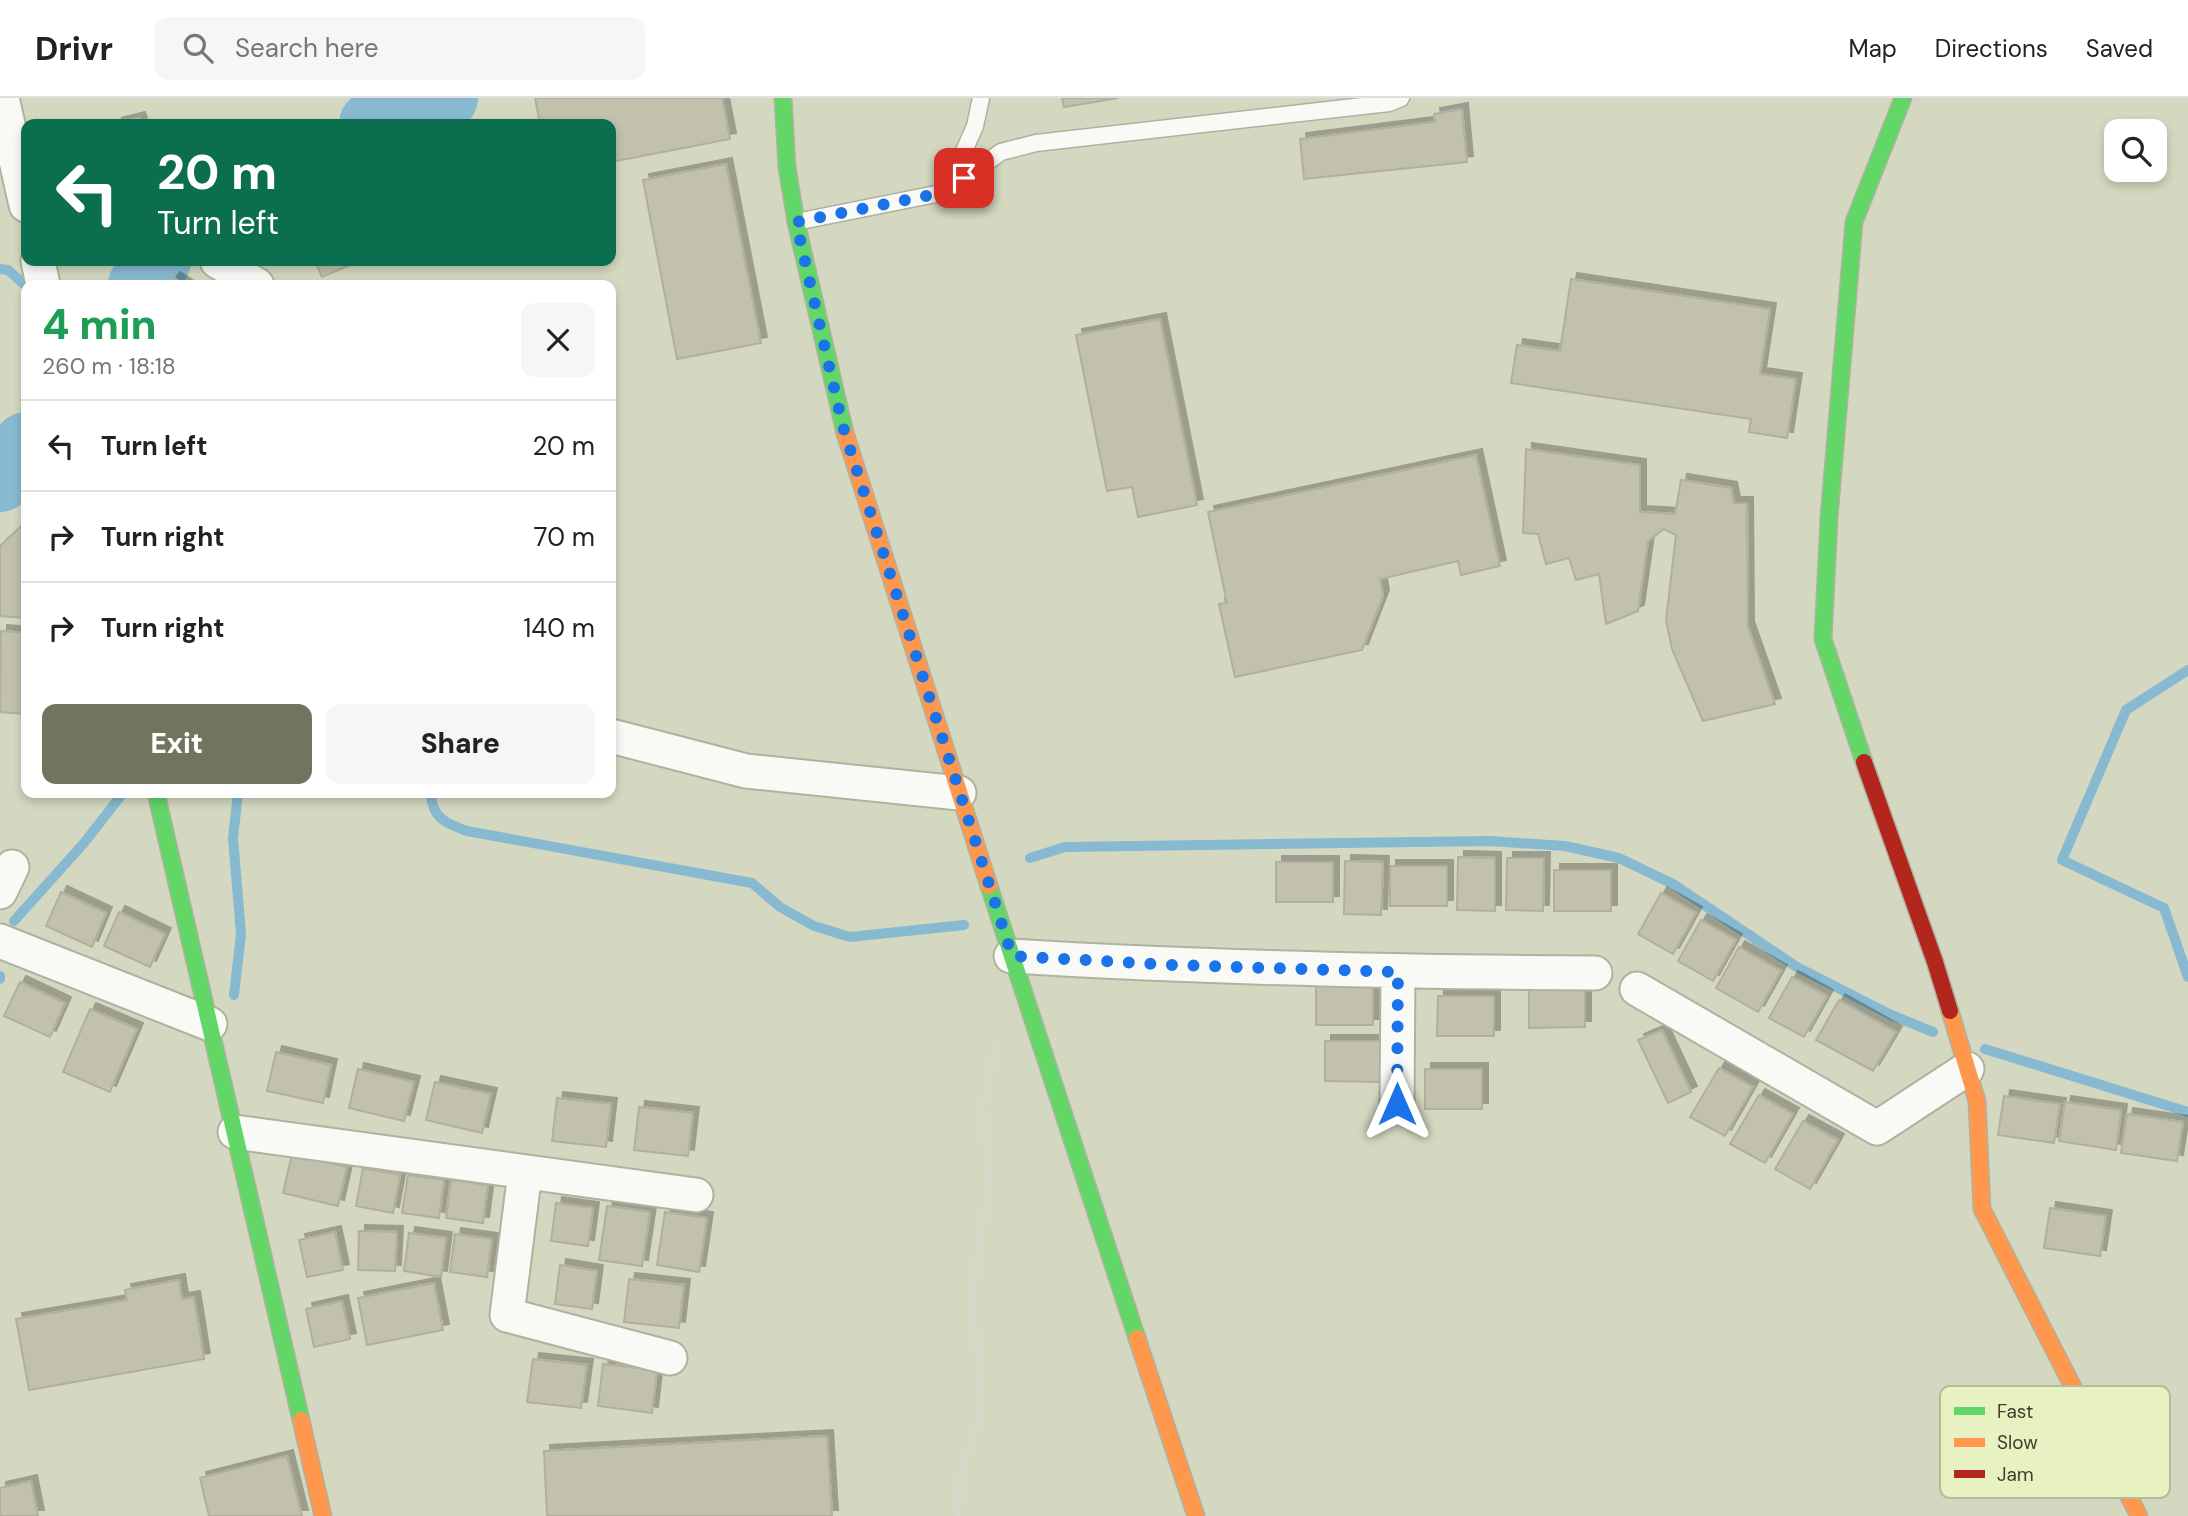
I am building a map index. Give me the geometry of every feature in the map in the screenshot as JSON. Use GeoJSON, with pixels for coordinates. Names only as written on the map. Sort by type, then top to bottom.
{"type":"FeatureCollection","features":[{"type":"Feature","properties":{"kind":"street"},"geometry":{"type":"LineString","coordinates":[[2,98],[21,183]]}},
{"type":"Feature","properties":{"kind":"street"},"geometry":{"type":"LineString","coordinates":[[783,98],[787,167],[796,222],[843,427],[959,793],[1196,1516]]}},
{"type":"Feature","properties":{"kind":"street"},"geometry":{"type":"LineString","coordinates":[[1903,98],[1854,222],[1829,518],[1823,639],[1934,962],[1977,1101],[1982,1209],[2073,1386]]}},
{"type":"Feature","properties":{"kind":"street"},"geometry":{"type":"LineString","coordinates":[[226,266],[249,280]]}},
{"type":"Feature","properties":{"kind":"street"},"geometry":{"type":"LineString","coordinates":[[616,737],[746,771],[959,793]]}},
{"type":"Feature","properties":{"kind":"street"},"geometry":{"type":"LineString","coordinates":[[157,798],[323,1516]]}},
{"type":"Feature","properties":{"kind":"street"},"geometry":{"type":"LineString","coordinates":[[0,941],[209,1024]]}},
{"type":"Feature","properties":{"kind":"street"},"geometry":{"type":"LineString","coordinates":[[1012,956],[1174,965],[1398,972],[1595,973]]}},
{"type":"Feature","properties":{"kind":"street"},"geometry":{"type":"LineString","coordinates":[[1397,1104],[1398,972]]}},
{"type":"Feature","properties":{"kind":"street"},"geometry":{"type":"LineString","coordinates":[[1637,989],[1877,1128],[1967,1069]]}},
{"type":"Feature","properties":{"kind":"street"},"geometry":{"type":"LineString","coordinates":[[235,1132],[696,1195]]}},
{"type":"Feature","properties":{"kind":"street"},"geometry":{"type":"LineString","coordinates":[[525,1172],[507,1315],[670,1358]]}},
{"type":"Feature","properties":{"kind":"street"},"geometry":{"type":"LineString","coordinates":[[2130,1498],[2139,1516]]}},
{"type":"Feature","properties":{"kind":"lane"},"geometry":{"type":"LineString","coordinates":[[946,192],[975,126],[981,98]]}},
{"type":"Feature","properties":{"kind":"lane"},"geometry":{"type":"LineString","coordinates":[[796,222],[946,192],[1001,152],[1036,144],[1389,103],[1401,98]]}},
{"type":"Feature","properties":{"kind":"path"},"geometry":{"type":"LineString","coordinates":[[958,1516],[960,1477],[982,1407],[972,1293],[989,1184],[982,1107],[999,1034]]}},
{"type":"Feature","properties":{"kind":"building"},"geometry":{"type":"Polygon","coordinates":[[[535,98],[722,98],[730,139],[616,161],[616,119],[539,119],[535,98]]]}},
{"type":"Feature","properties":{"kind":"building"},"geometry":{"type":"Polygon","coordinates":[[[1062,98],[1118,98],[1064,107],[1062,98]]]}},
{"type":"Feature","properties":{"kind":"building"},"geometry":{"type":"Polygon","coordinates":[[[1462,109],[1467,162],[1304,179],[1300,139],[1435,122],[1434,114],[1462,109]]]}},
{"type":"Feature","properties":{"kind":"building"},"geometry":{"type":"Polygon","coordinates":[[[726,164],[761,343],[677,359],[643,180],[726,164]]]}},
{"type":"Feature","properties":{"kind":"building"},"geometry":{"type":"Polygon","coordinates":[[[317,266],[348,266],[322,277],[317,266]]]}},
{"type":"Feature","properties":{"kind":"building"},"geometry":{"type":"Polygon","coordinates":[[[1571,279],[1770,309],[1760,374],[1796,379],[1787,438],[1749,432],[1751,419],[1511,383],[1517,345],[1560,351],[1571,279]]]}},
{"type":"Feature","properties":{"kind":"building"},"geometry":{"type":"Polygon","coordinates":[[[1160,319],[1197,505],[1138,517],[1132,487],[1107,491],[1076,335],[1160,319]]]}},
{"type":"Feature","properties":{"kind":"building"},"geometry":{"type":"Polygon","coordinates":[[[1526,449],[1640,465],[1640,512],[1675,514],[1681,480],[1731,488],[1734,503],[1747,503],[1748,627],[1775,704],[1703,721],[1672,649],[1666,620],[1676,535],[1664,529],[1648,541],[1638,611],[1606,624],[1599,574],[1576,580],[1569,558],[1546,564],[1538,534],[1523,533],[1526,449]]]}},
{"type":"Feature","properties":{"kind":"building"},"geometry":{"type":"Polygon","coordinates":[[[1476,455],[1500,566],[1461,575],[1458,561],[1380,579],[1383,596],[1362,650],[1235,677],[1219,604],[1227,603],[1208,512],[1476,455]]]}},
{"type":"Feature","properties":{"kind":"building"},"geometry":{"type":"Polygon","coordinates":[[[21,527],[21,618],[0,616],[0,546],[21,527]]]}},
{"type":"Feature","properties":{"kind":"building"},"geometry":{"type":"Polygon","coordinates":[[[1,631],[21,633],[21,714],[0,712],[1,631]]]}},
{"type":"Feature","properties":{"kind":"building"},"geometry":{"type":"Polygon","coordinates":[[[1458,857],[1495,858],[1495,911],[1457,910],[1458,857]]]}},
{"type":"Feature","properties":{"kind":"building"},"geometry":{"type":"Polygon","coordinates":[[[1507,858],[1544,858],[1543,911],[1506,910],[1507,858]]]}},
{"type":"Feature","properties":{"kind":"building"},"geometry":{"type":"Polygon","coordinates":[[[1345,861],[1383,862],[1381,915],[1344,914],[1345,861]]]}},
{"type":"Feature","properties":{"kind":"building"},"geometry":{"type":"Polygon","coordinates":[[[1276,862],[1333,862],[1333,902],[1276,902],[1276,862]]]}},
{"type":"Feature","properties":{"kind":"building"},"geometry":{"type":"Polygon","coordinates":[[[1390,866],[1447,866],[1447,906],[1390,906],[1390,866]]]}},
{"type":"Feature","properties":{"kind":"building"},"geometry":{"type":"Polygon","coordinates":[[[1554,870],[1611,870],[1611,911],[1554,911],[1554,870]]]}},
{"type":"Feature","properties":{"kind":"building"},"geometry":{"type":"Polygon","coordinates":[[[61,892],[106,913],[92,947],[46,926],[61,892]]]}},
{"type":"Feature","properties":{"kind":"building"},"geometry":{"type":"Polygon","coordinates":[[[1661,893],[1696,913],[1673,954],[1638,934],[1661,893]]]}},
{"type":"Feature","properties":{"kind":"building"},"geometry":{"type":"Polygon","coordinates":[[[119,912],[165,934],[150,967],[104,946],[119,912]]]}},
{"type":"Feature","properties":{"kind":"building"},"geometry":{"type":"Polygon","coordinates":[[[1701,920],[1736,940],[1713,981],[1678,961],[1701,920]]]}},
{"type":"Feature","properties":{"kind":"building"},"geometry":{"type":"Polygon","coordinates":[[[1739,947],[1781,971],[1758,1012],[1716,988],[1739,947]]]}},
{"type":"Feature","properties":{"kind":"building"},"geometry":{"type":"Polygon","coordinates":[[[1792,977],[1827,996],[1804,1037],[1769,1018],[1792,977]]]}},
{"type":"Feature","properties":{"kind":"building"},"geometry":{"type":"Polygon","coordinates":[[[20,982],[65,1003],[50,1037],[4,1016],[20,982]]]}},
{"type":"Feature","properties":{"kind":"building"},"geometry":{"type":"Polygon","coordinates":[[[1316,985],[1373,985],[1373,1025],[1316,1025],[1316,985]]]}},
{"type":"Feature","properties":{"kind":"building"},"geometry":{"type":"Polygon","coordinates":[[[1529,987],[1585,987],[1585,1027],[1529,1028],[1529,987]]]}},
{"type":"Feature","properties":{"kind":"building"},"geometry":{"type":"Polygon","coordinates":[[[1438,996],[1494,996],[1494,1036],[1437,1036],[1438,996]]]}},
{"type":"Feature","properties":{"kind":"building"},"geometry":{"type":"Polygon","coordinates":[[[1839,1000],[1896,1032],[1873,1071],[1816,1040],[1839,1000]]]}},
{"type":"Feature","properties":{"kind":"building"},"geometry":{"type":"Polygon","coordinates":[[[90,1009],[137,1029],[110,1092],[63,1072],[90,1009]]]}},
{"type":"Feature","properties":{"kind":"building"},"geometry":{"type":"Polygon","coordinates":[[[1662,1030],[1691,1092],[1668,1103],[1638,1040],[1662,1030]]]}},
{"type":"Feature","properties":{"kind":"building"},"geometry":{"type":"Polygon","coordinates":[[[1325,1041],[1382,1041],[1382,1082],[1325,1081],[1325,1041]]]}},
{"type":"Feature","properties":{"kind":"building"},"geometry":{"type":"Polygon","coordinates":[[[276,1052],[331,1065],[323,1103],[267,1091],[276,1052]]]}},
{"type":"Feature","properties":{"kind":"building"},"geometry":{"type":"Polygon","coordinates":[[[1719,1068],[1753,1087],[1725,1136],[1690,1117],[1719,1068]]]}},
{"type":"Feature","properties":{"kind":"building"},"geometry":{"type":"Polygon","coordinates":[[[358,1069],[414,1082],[404,1121],[349,1108],[358,1069]]]}},
{"type":"Feature","properties":{"kind":"building"},"geometry":{"type":"Polygon","coordinates":[[[1425,1069],[1482,1069],[1482,1109],[1425,1109],[1425,1069]]]}},
{"type":"Feature","properties":{"kind":"building"},"geometry":{"type":"Polygon","coordinates":[[[435,1082],[491,1094],[482,1133],[426,1120],[435,1082]]]}},
{"type":"Feature","properties":{"kind":"building"},"geometry":{"type":"Polygon","coordinates":[[[1759,1095],[1793,1114],[1765,1163],[1730,1144],[1759,1095]]]}},
{"type":"Feature","properties":{"kind":"building"},"geometry":{"type":"Polygon","coordinates":[[[2004,1096],[2060,1104],[2054,1143],[1998,1135],[2004,1096]]]}},
{"type":"Feature","properties":{"kind":"building"},"geometry":{"type":"Polygon","coordinates":[[[557,1098],[611,1104],[606,1147],[552,1141],[557,1098]]]}},
{"type":"Feature","properties":{"kind":"building"},"geometry":{"type":"Polygon","coordinates":[[[2065,1102],[2121,1110],[2116,1150],[2059,1141],[2065,1102]]]}},
{"type":"Feature","properties":{"kind":"building"},"geometry":{"type":"Polygon","coordinates":[[[639,1107],[693,1113],[688,1156],[634,1150],[639,1107]]]}},
{"type":"Feature","properties":{"kind":"building"},"geometry":{"type":"Polygon","coordinates":[[[2127,1114],[2183,1122],[2177,1161],[2121,1153],[2127,1114]]]}},
{"type":"Feature","properties":{"kind":"building"},"geometry":{"type":"Polygon","coordinates":[[[1803,1121],[1838,1140],[1810,1189],[1775,1169],[1803,1121]]]}},
{"type":"Feature","properties":{"kind":"building"},"geometry":{"type":"Polygon","coordinates":[[[292,1154],[347,1167],[338,1206],[283,1193],[292,1154]]]}},
{"type":"Feature","properties":{"kind":"building"},"geometry":{"type":"Polygon","coordinates":[[[363,1168],[400,1175],[393,1213],[356,1206],[363,1168]]]}},
{"type":"Feature","properties":{"kind":"building"},"geometry":{"type":"Polygon","coordinates":[[[408,1175],[444,1180],[439,1218],[402,1213],[408,1175]]]}},
{"type":"Feature","properties":{"kind":"building"},"geometry":{"type":"Polygon","coordinates":[[[451,1180],[488,1185],[483,1223],[446,1218],[451,1180]]]}},
{"type":"Feature","properties":{"kind":"building"},"geometry":{"type":"Polygon","coordinates":[[[556,1203],[593,1208],[588,1246],[551,1241],[556,1203]]]}},
{"type":"Feature","properties":{"kind":"building"},"geometry":{"type":"Polygon","coordinates":[[[607,1206],[650,1212],[642,1266],[599,1260],[607,1206]]]}},
{"type":"Feature","properties":{"kind":"building"},"geometry":{"type":"Polygon","coordinates":[[[2050,1208],[2106,1216],[2100,1256],[2044,1248],[2050,1208]]]}},
{"type":"Feature","properties":{"kind":"building"},"geometry":{"type":"Polygon","coordinates":[[[665,1212],[707,1218],[699,1272],[657,1265],[665,1212]]]}},
{"type":"Feature","properties":{"kind":"building"},"geometry":{"type":"Polygon","coordinates":[[[359,1231],[397,1232],[395,1271],[358,1270],[359,1231]]]}},
{"type":"Feature","properties":{"kind":"building"},"geometry":{"type":"Polygon","coordinates":[[[335,1232],[343,1270],[307,1277],[299,1240],[335,1232]]]}},
{"type":"Feature","properties":{"kind":"building"},"geometry":{"type":"Polygon","coordinates":[[[409,1233],[446,1238],[441,1277],[404,1271],[409,1233]]]}},
{"type":"Feature","properties":{"kind":"building"},"geometry":{"type":"Polygon","coordinates":[[[455,1234],[492,1239],[487,1277],[450,1272],[455,1234]]]}},
{"type":"Feature","properties":{"kind":"building"},"geometry":{"type":"Polygon","coordinates":[[[560,1265],[597,1271],[592,1309],[555,1304],[560,1265]]]}},
{"type":"Feature","properties":{"kind":"building"},"geometry":{"type":"Polygon","coordinates":[[[629,1279],[684,1285],[679,1328],[624,1322],[629,1279]]]}},
{"type":"Feature","properties":{"kind":"building"},"geometry":{"type":"Polygon","coordinates":[[[179,1280],[182,1299],[194,1297],[204,1359],[29,1390],[16,1319],[127,1300],[125,1290],[179,1280]]]}},
{"type":"Feature","properties":{"kind":"building"},"geometry":{"type":"Polygon","coordinates":[[[434,1283],[443,1330],[367,1345],[358,1298],[434,1283]]]}},
{"type":"Feature","properties":{"kind":"building"},"geometry":{"type":"Polygon","coordinates":[[[342,1301],[350,1339],[314,1347],[306,1309],[342,1301]]]}},
{"type":"Feature","properties":{"kind":"building"},"geometry":{"type":"Polygon","coordinates":[[[533,1359],[587,1365],[581,1408],[527,1402],[533,1359]]]}},
{"type":"Feature","properties":{"kind":"building"},"geometry":{"type":"Polygon","coordinates":[[[603,1364],[657,1370],[652,1413],[598,1406],[603,1364]]]}},
{"type":"Feature","properties":{"kind":"building"},"geometry":{"type":"Polygon","coordinates":[[[827,1436],[832,1516],[547,1516],[544,1451],[827,1436]]]}},
{"type":"Feature","properties":{"kind":"building"},"geometry":{"type":"Polygon","coordinates":[[[287,1456],[302,1516],[209,1516],[200,1478],[287,1456]]]}},
{"type":"Feature","properties":{"kind":"building"},"geometry":{"type":"Polygon","coordinates":[[[31,1481],[38,1516],[0,1516],[0,1488],[31,1481]]]}},
{"type":"Feature","properties":{"kind":"waterway"},"geometry":{"type":"LineString","coordinates":[[386,119],[445,98]]}},
{"type":"Feature","properties":{"kind":"waterway"},"geometry":{"type":"LineString","coordinates":[[145,280],[154,266]]}},
{"type":"Feature","properties":{"kind":"waterway"},"geometry":{"type":"LineString","coordinates":[[0,269],[8,270],[21,282]]}},
{"type":"Feature","properties":{"kind":"waterway"},"geometry":{"type":"LineString","coordinates":[[0,479],[21,452]]}},
{"type":"Feature","properties":{"kind":"waterway"},"geometry":{"type":"LineString","coordinates":[[2188,670],[2126,710],[2062,860],[2164,908],[2188,977]]}},
{"type":"Feature","properties":{"kind":"waterway"},"geometry":{"type":"LineString","coordinates":[[14,921],[84,843],[119,798]]}},
{"type":"Feature","properties":{"kind":"waterway"},"geometry":{"type":"LineString","coordinates":[[234,995],[241,934],[233,838],[237,798]]}},
{"type":"Feature","properties":{"kind":"waterway"},"geometry":{"type":"LineString","coordinates":[[432,798],[434,809],[442,819],[467,831],[752,883],[780,907],[814,926],[850,937],[964,925]]}},
{"type":"Feature","properties":{"kind":"waterway"},"geometry":{"type":"LineString","coordinates":[[1030,858],[1065,847],[1490,841],[1565,846],[1619,858],[1673,884],[1797,967],[1889,1014],[1933,1032]]}},
{"type":"Feature","properties":{"kind":"waterway"},"geometry":{"type":"LineString","coordinates":[[1985,1049],[2188,1112]]}},
{"type":"Feature","properties":{"kind":"traffic: fast"},"geometry":{"type":"LineString","coordinates":[[783,98],[787,167],[796,222],[845,433]]}},
{"type":"Feature","properties":{"kind":"traffic: fast"},"geometry":{"type":"LineString","coordinates":[[1864,762],[1823,639],[1829,518],[1854,222],[1903,98]]}},
{"type":"Feature","properties":{"kind":"traffic: fast"},"geometry":{"type":"LineString","coordinates":[[157,798],[301,1420]]}},
{"type":"Feature","properties":{"kind":"traffic: fast"},"geometry":{"type":"LineString","coordinates":[[989,886],[1137,1338]]}},
{"type":"Feature","properties":{"kind":"traffic: slow"},"geometry":{"type":"LineString","coordinates":[[845,433],[989,886]]}},
{"type":"Feature","properties":{"kind":"traffic: slow"},"geometry":{"type":"LineString","coordinates":[[1950,1011],[1977,1101],[1982,1209],[2073,1386]]}},
{"type":"Feature","properties":{"kind":"traffic: slow"},"geometry":{"type":"LineString","coordinates":[[1137,1338],[1196,1516]]}},
{"type":"Feature","properties":{"kind":"traffic: slow"},"geometry":{"type":"LineString","coordinates":[[301,1420],[323,1516]]}},
{"type":"Feature","properties":{"kind":"traffic: slow"},"geometry":{"type":"LineString","coordinates":[[2130,1498],[2139,1516]]}},
{"type":"Feature","properties":{"kind":"traffic: jam"},"geometry":{"type":"LineString","coordinates":[[1864,762],[1950,1011]]}},
{"type":"Feature","properties":{"kind":"route"},"geometry":{"type":"LineString","coordinates":[[964,178],[946,192],[796,222],[843,427],[1012,956],[1174,965],[1398,972],[1397,1104]]}}]}
